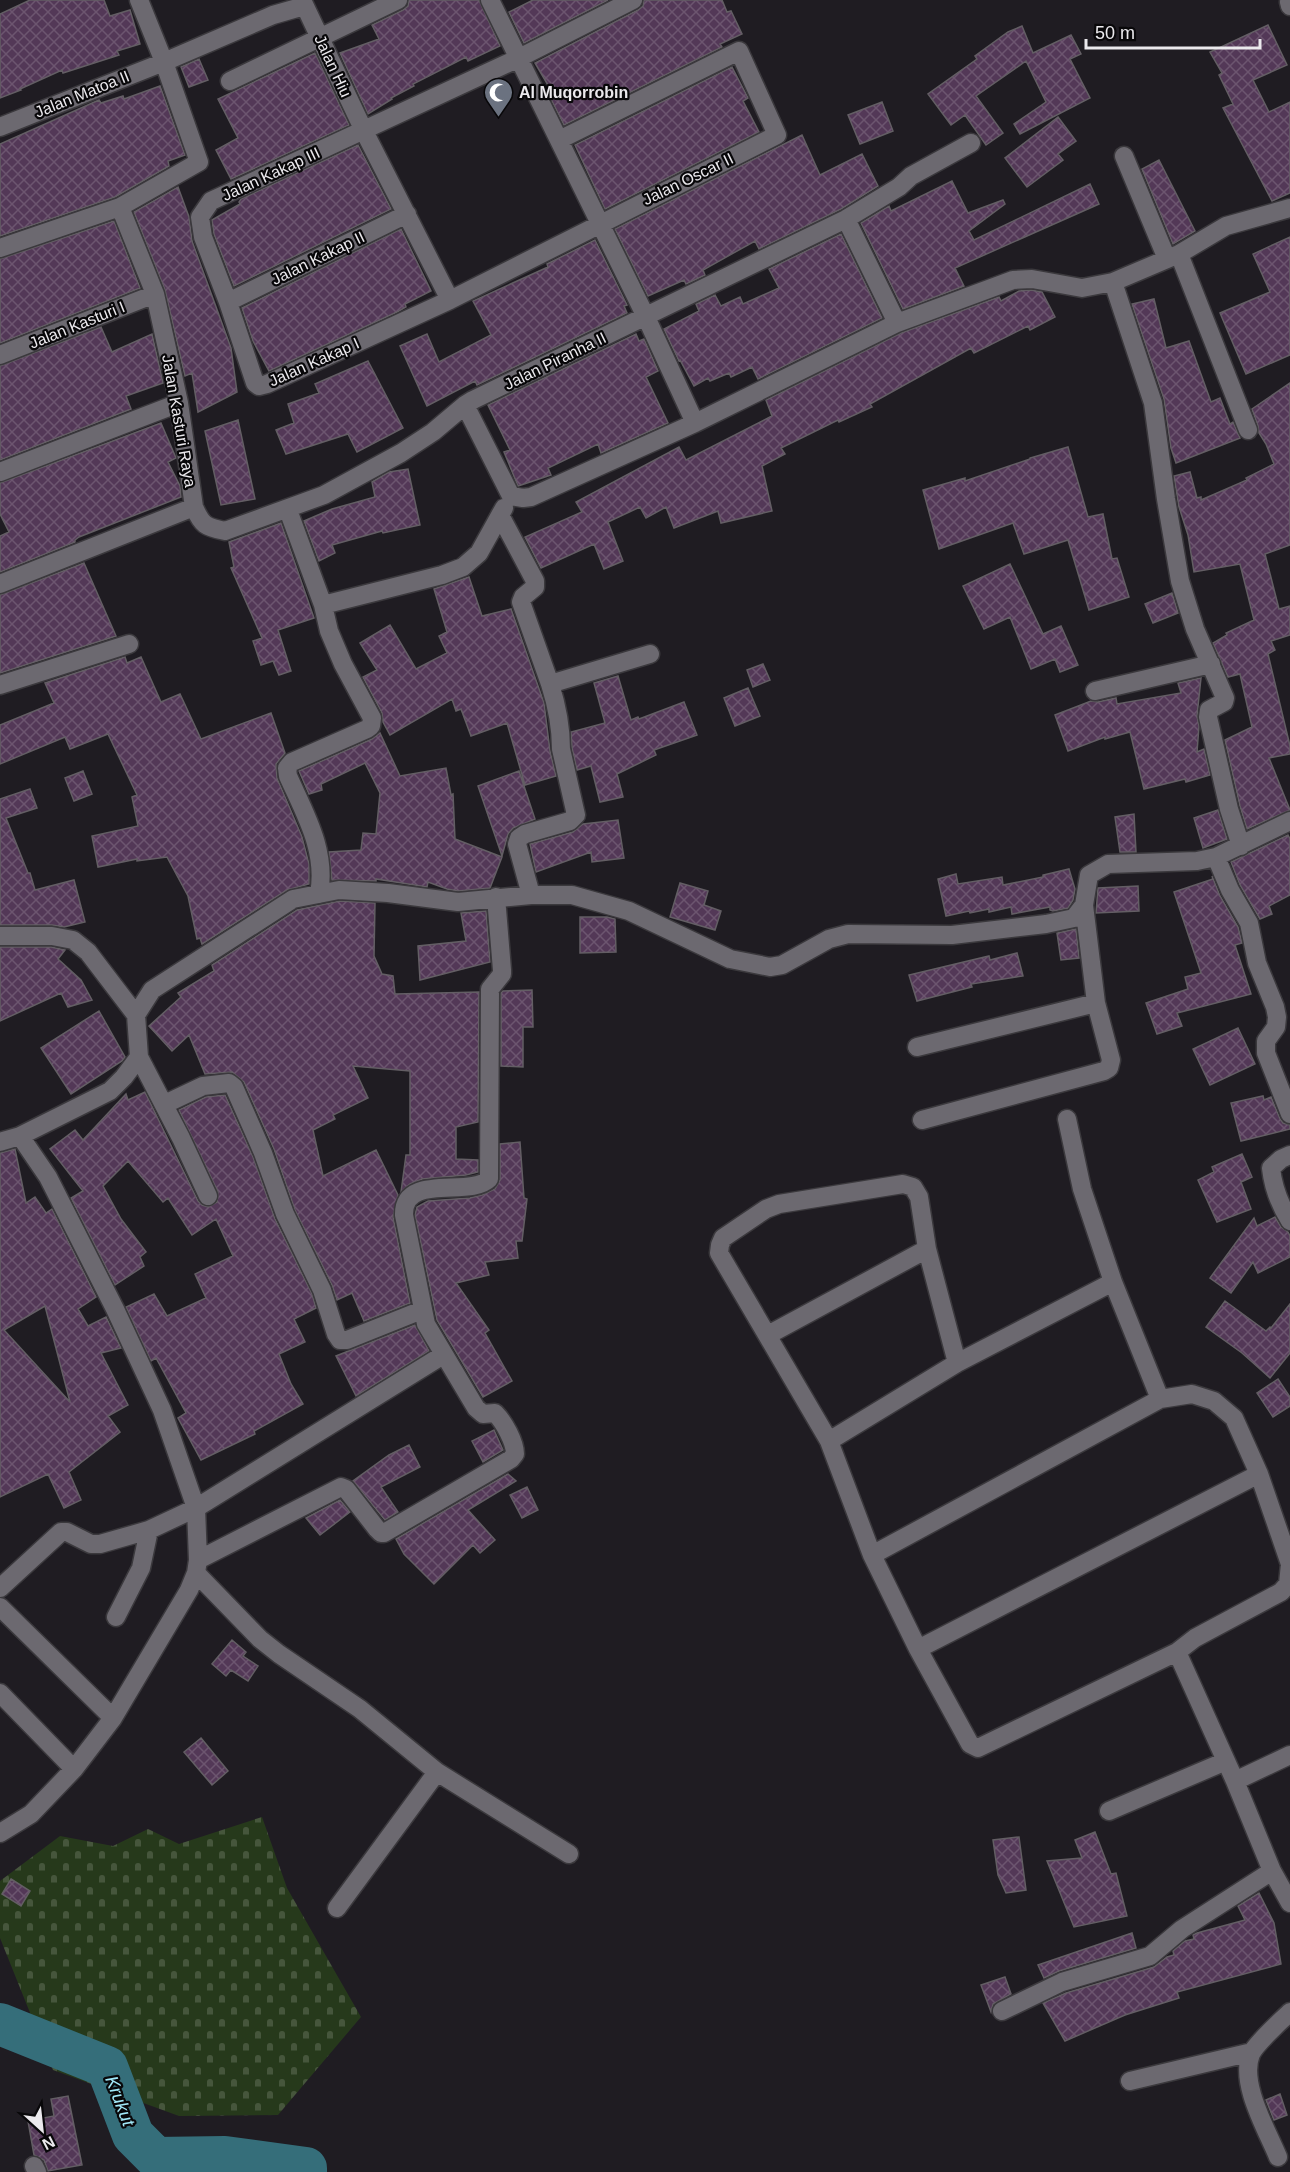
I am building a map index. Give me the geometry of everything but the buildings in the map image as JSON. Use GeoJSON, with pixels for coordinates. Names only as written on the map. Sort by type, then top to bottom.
{"type":"FeatureCollection","features":[{"type":"Feature","properties":{"kind":"street"},"geometry":{"type":"LineString","coordinates":[[0,248],[120,207],[199,162],[164,62],[139,0]]}},
{"type":"Feature","properties":{"kind":"street"},"geometry":{"type":"LineString","coordinates":[[230,81],[398,0]]}},
{"type":"Feature","properties":{"kind":"street"},"geometry":{"type":"LineString","coordinates":[[490,0],[646,316],[694,423]]}},
{"type":"Feature","properties":{"kind":"street","name":"Jalan Kakap III"},"geometry":{"type":"LineString","coordinates":[[228,302],[203,237],[200,217],[211,201],[519,58],[633,0]]}},
{"type":"Feature","properties":{"kind":"street","name":"Jalan Matoa II"},"geometry":{"type":"LineString","coordinates":[[0,127],[164,62],[270,8],[303,3]]}},
{"type":"Feature","properties":{"kind":"street","name":"Jalan Hiu"},"geometry":{"type":"LineString","coordinates":[[303,3],[364,131],[450,300]]}},
{"type":"Feature","properties":{"kind":"street","name":"Jalan Oscar II"},"geometry":{"type":"LineString","coordinates":[[450,300],[777,135],[739,51],[559,140]]}},
{"type":"Feature","properties":{"kind":"street","name":"Jalan Piranha II"},"geometry":{"type":"LineString","coordinates":[[194,507],[200,521],[209,528],[225,531],[324,495],[401,453],[433,432],[465,405],[846,219],[899,187],[911,176],[971,143]]}},
{"type":"Feature","properties":{"kind":"street"},"geometry":{"type":"LineString","coordinates":[[1124,156],[1173,256],[1248,430]]}},
{"type":"Feature","properties":{"kind":"street","name":"Jalan Kasturi Raya"},"geometry":{"type":"LineString","coordinates":[[0,584],[194,507],[179,403],[155,294],[120,207]]}},
{"type":"Feature","properties":{"kind":"street"},"geometry":{"type":"LineString","coordinates":[[511,496],[531,497],[694,423],[897,323],[1013,280],[1032,279],[1083,288],[1113,282],[1173,256],[1226,226],[1290,208]]}},
{"type":"Feature","properties":{"kind":"street","name":"Jalan Kakap II"},"geometry":{"type":"LineString","coordinates":[[228,302],[407,214]]}},
{"type":"Feature","properties":{"kind":"street"},"geometry":{"type":"LineString","coordinates":[[846,219],[897,323]]}},
{"type":"Feature","properties":{"kind":"street"},"geometry":{"type":"LineString","coordinates":[[1113,282],[1153,403],[1180,581],[1195,629],[1225,698],[1224,702],[1209,710],[1208,717],[1229,809],[1241,846]]}},
{"type":"Feature","properties":{"kind":"street","name":"Jalan Kasturi I"},"geometry":{"type":"LineString","coordinates":[[0,356],[155,294]]}},
{"type":"Feature","properties":{"kind":"street","name":"Jalan Kakap I"},"geometry":{"type":"LineString","coordinates":[[228,302],[255,383],[260,386],[450,300]]}},
{"type":"Feature","properties":{"kind":"street"},"geometry":{"type":"LineString","coordinates":[[0,472],[179,403]]}},
{"type":"Feature","properties":{"kind":"street"},"geometry":{"type":"LineString","coordinates":[[465,405],[511,496]]}},
{"type":"Feature","properties":{"kind":"street"},"geometry":{"type":"LineString","coordinates":[[323,605],[442,575],[463,567],[478,553],[511,496]]}},
{"type":"Feature","properties":{"kind":"street"},"geometry":{"type":"LineString","coordinates":[[288,510],[323,605],[329,631],[372,718],[367,729],[292,762],[287,768],[288,776],[315,837],[321,860],[319,894]]}},
{"type":"Feature","properties":{"kind":"street"},"geometry":{"type":"LineString","coordinates":[[500,515],[535,581],[535,587],[520,602],[558,711],[561,749],[576,815],[570,821],[525,834],[519,838],[517,844],[531,895]]}},
{"type":"Feature","properties":{"kind":"street"},"geometry":{"type":"LineString","coordinates":[[0,685],[129,644]]}},
{"type":"Feature","properties":{"kind":"street"},"geometry":{"type":"LineString","coordinates":[[550,684],[650,654]]}},
{"type":"Feature","properties":{"kind":"street"},"geometry":{"type":"LineString","coordinates":[[1095,691],[1210,664]]}},
{"type":"Feature","properties":{"kind":"street"},"geometry":{"type":"LineString","coordinates":[[922,1120],[1109,1068],[1111,1060],[1096,1003],[1084,905],[1089,875],[1108,864],[1197,861],[1216,857],[1290,821]]}},
{"type":"Feature","properties":{"kind":"street"},"geometry":{"type":"LineString","coordinates":[[1216,857],[1230,890],[1249,923],[1257,963],[1275,1006],[1276,1027],[1266,1041],[1266,1053],[1290,1114]]}},
{"type":"Feature","properties":{"kind":"street"},"geometry":{"type":"LineString","coordinates":[[136,1015],[152,990],[293,899],[339,890],[388,892],[458,902],[496,897],[572,895],[629,911],[730,959],[770,967],[788,963],[830,939],[848,934],[952,935],[1046,924],[1074,918],[1084,905]]}},
{"type":"Feature","properties":{"kind":"street"},"geometry":{"type":"LineString","coordinates":[[197,1566],[341,1487],[346,1489],[376,1529],[384,1533],[514,1457],[516,1451],[501,1420],[495,1413],[483,1414],[478,1411],[442,1355],[426,1324],[404,1207],[409,1199],[423,1190],[488,1182],[490,1175],[490,989],[500,978],[502,970],[496,897]]}},
{"type":"Feature","properties":{"kind":"street"},"geometry":{"type":"LineString","coordinates":[[0,936],[52,936],[73,940],[96,960],[136,1015],[139,1057],[165,1104],[208,1196]]}},
{"type":"Feature","properties":{"kind":"street"},"geometry":{"type":"LineString","coordinates":[[917,1047],[1096,1003]]}},
{"type":"Feature","properties":{"kind":"street"},"geometry":{"type":"LineString","coordinates":[[0,1142],[20,1136],[110,1091],[139,1057]]}},
{"type":"Feature","properties":{"kind":"street"},"geometry":{"type":"LineString","coordinates":[[165,1104],[202,1086],[229,1083],[234,1087],[263,1153],[285,1214],[322,1290],[340,1340],[347,1340],[422,1310]]}},
{"type":"Feature","properties":{"kind":"street"},"geometry":{"type":"LineString","coordinates":[[1067,1119],[1082,1189],[1113,1282],[1160,1399]]}},
{"type":"Feature","properties":{"kind":"street"},"geometry":{"type":"LineString","coordinates":[[0,1833],[31,1814],[74,1769],[113,1718],[189,1590],[197,1566],[196,1508],[162,1410],[48,1177],[20,1136]]}},
{"type":"Feature","properties":{"kind":"street"},"geometry":{"type":"LineString","coordinates":[[1290,1155],[1271,1168],[1280,1205],[1290,1221]]}},
{"type":"Feature","properties":{"kind":"street"},"geometry":{"type":"LineString","coordinates":[[872,1555],[1160,1399],[1191,1394],[1214,1401],[1234,1418],[1259,1474],[1290,1564],[1288,1584],[1281,1592],[1195,1638],[1177,1652],[978,1748],[970,1744],[918,1649],[872,1555],[828,1441],[719,1253],[723,1238],[766,1209],[779,1204],[903,1184],[913,1187],[919,1197],[927,1249],[957,1363]]}},
{"type":"Feature","properties":{"kind":"street"},"geometry":{"type":"LineString","coordinates":[[768,1335],[927,1249]]}},
{"type":"Feature","properties":{"kind":"street"},"geometry":{"type":"LineString","coordinates":[[828,1441],[957,1363],[1113,1282]]}},
{"type":"Feature","properties":{"kind":"street"},"geometry":{"type":"LineString","coordinates":[[0,1588],[60,1533],[67,1532],[81,1541],[100,1544],[149,1530],[196,1508],[442,1355]]}},
{"type":"Feature","properties":{"kind":"street"},"geometry":{"type":"LineString","coordinates":[[918,1649],[1259,1474]]}},
{"type":"Feature","properties":{"kind":"street"},"geometry":{"type":"LineString","coordinates":[[116,1617],[141,1568],[149,1530]]}},
{"type":"Feature","properties":{"kind":"street"},"geometry":{"type":"LineString","coordinates":[[197,1566],[260,1639],[360,1709],[437,1772],[568,1854]]}},
{"type":"Feature","properties":{"kind":"street"},"geometry":{"type":"LineString","coordinates":[[0,1607],[113,1718]]}},
{"type":"Feature","properties":{"kind":"street"},"geometry":{"type":"LineString","coordinates":[[1177,1652],[1235,1780],[1272,1871],[1290,1903]]}},
{"type":"Feature","properties":{"kind":"street"},"geometry":{"type":"LineString","coordinates":[[0,1693],[74,1769]]}},
{"type":"Feature","properties":{"kind":"street"},"geometry":{"type":"LineString","coordinates":[[1235,1780],[1290,1755]]}},
{"type":"Feature","properties":{"kind":"street"},"geometry":{"type":"LineString","coordinates":[[1109,1811],[1226,1761]]}},
{"type":"Feature","properties":{"kind":"street"},"geometry":{"type":"LineString","coordinates":[[337,1908],[437,1772]]}},
{"type":"Feature","properties":{"kind":"street"},"geometry":{"type":"LineString","coordinates":[[1002,2011],[1062,1982],[1150,1956],[1182,1929],[1272,1871]]}},
{"type":"Feature","properties":{"kind":"street"},"geometry":{"type":"LineString","coordinates":[[1278,2157],[1252,2095],[1248,2067],[1252,2052],[1290,2012]]}},
{"type":"Feature","properties":{"kind":"street"},"geometry":{"type":"LineString","coordinates":[[1130,2081],[1252,2052]]}},
{"type":"Feature","properties":{"kind":"green space"},"geometry":{"type":"Polygon","coordinates":[[[262,1817],[287,1888],[361,2017],[278,2115],[179,2116],[53,2070],[0,1938],[0,1881],[60,1836],[113,1846],[148,1829],[179,1844],[262,1817]]]}},
{"type":"Feature","properties":{"kind":"waterway","name":"Krukut"},"geometry":{"type":"LineString","coordinates":[[0,2024],[107,2067],[133,2135],[156,2158],[225,2157],[306,2168],[306,2172]]}},
{"type":"Feature","properties":{"kind":"place","name":"Al Muqorrobin"},"geometry":{"type":"Point","coordinates":[498,118]}}]}
